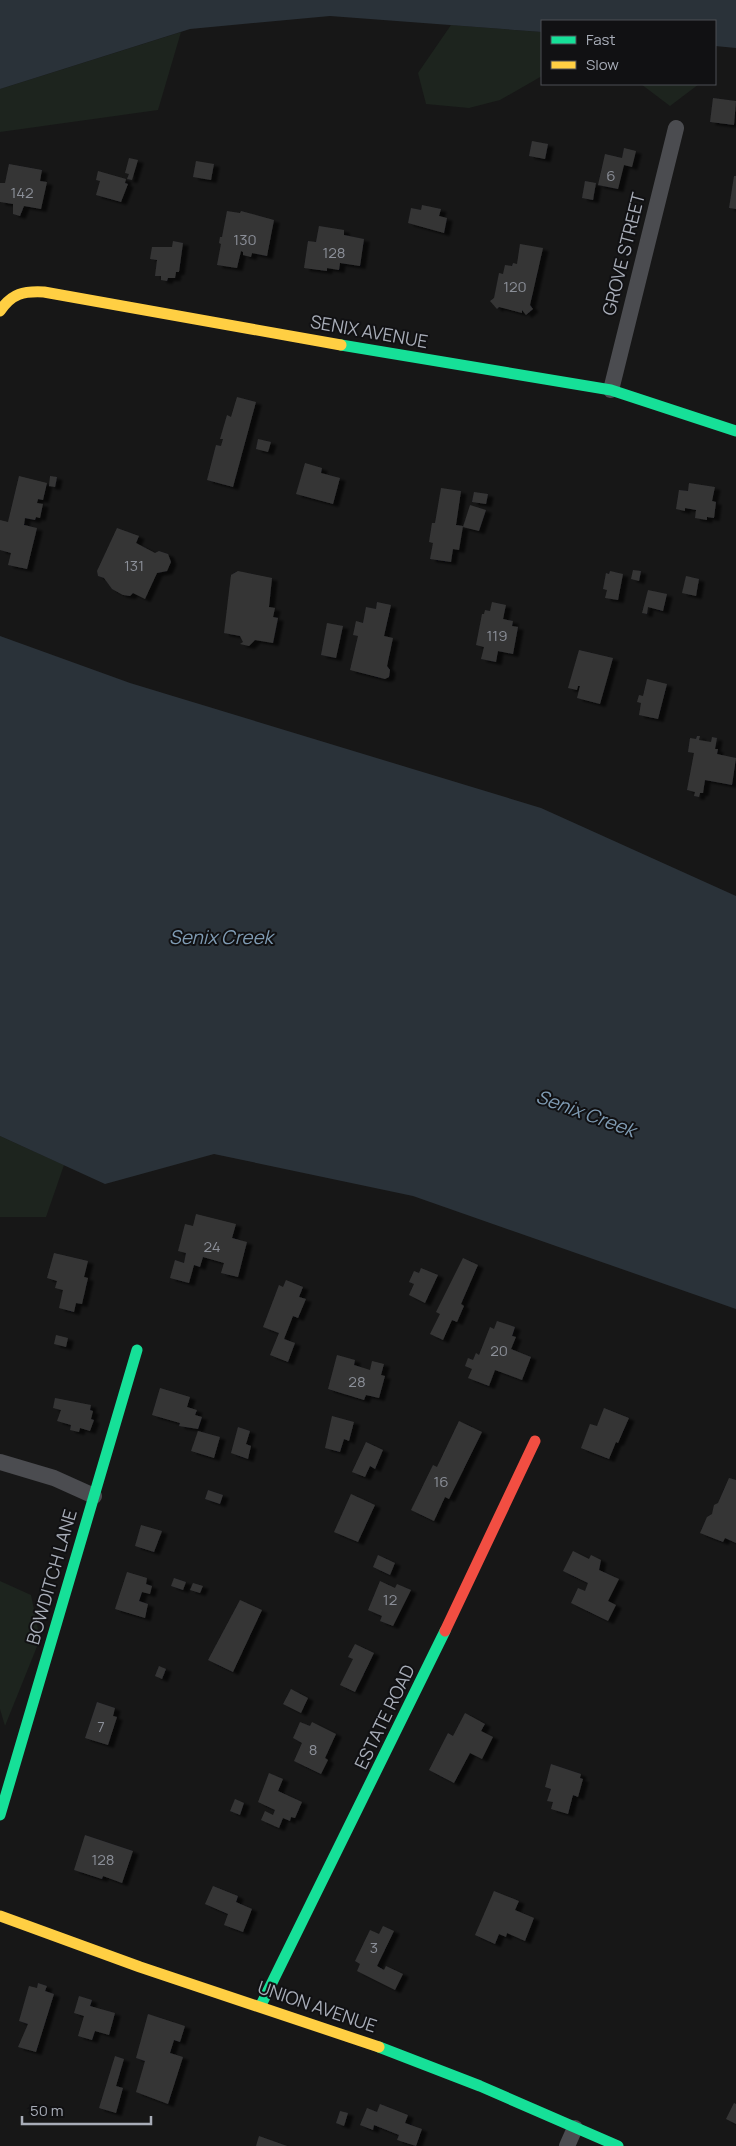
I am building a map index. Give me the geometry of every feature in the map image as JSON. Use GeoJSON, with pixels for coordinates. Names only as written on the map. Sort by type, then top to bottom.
{"type":"FeatureCollection","features":[{"type":"Feature","properties":{"kind":"street","name":"GROVE STREET"},"geometry":{"type":"LineString","coordinates":[[611,390],[676,128]]}},
{"type":"Feature","properties":{"kind":"street","name":"SENIX AVENUE"},"geometry":{"type":"LineString","coordinates":[[0,311],[6,300],[15,293],[44,292],[242,326],[377,352],[611,390],[736,431]]}},
{"type":"Feature","properties":{"kind":"street","name":"BOWDITCH LANE"},"geometry":{"type":"LineString","coordinates":[[0,1815],[137,1350]]}},
{"type":"Feature","properties":{"kind":"street","name":"ESTATE ROAD"},"geometry":{"type":"LineString","coordinates":[[261,2005],[423,1678],[535,1441]]}},
{"type":"Feature","properties":{"kind":"street"},"geometry":{"type":"LineString","coordinates":[[0,1462],[54,1478],[94,1496]]}},
{"type":"Feature","properties":{"kind":"street","name":"UNION AVENUE"},"geometry":{"type":"LineString","coordinates":[[0,1916],[140,1967],[261,2005],[352,2037],[471,2083],[618,2146]]}},
{"type":"Feature","properties":{"kind":"street"},"geometry":{"type":"LineString","coordinates":[[567,2146],[575,2128]]}},
{"type":"Feature","properties":{"kind":"shaded area"},"geometry":{"type":"Polygon","coordinates":[[[451,25],[541,32],[541,77],[500,100],[469,108],[426,104],[418,73],[451,25]]]}},
{"type":"Feature","properties":{"kind":"shaded area"},"geometry":{"type":"Polygon","coordinates":[[[181,32],[158,110],[0,132],[0,89],[181,32]]]}},
{"type":"Feature","properties":{"kind":"shaded area"},"geometry":{"type":"Polygon","coordinates":[[[642,85],[698,85],[670,106],[642,85]]]}},
{"type":"Feature","properties":{"kind":"shaded area"},"geometry":{"type":"Polygon","coordinates":[[[0,1136],[64,1165],[46,1217],[0,1217],[0,1136]]]}},
{"type":"Feature","properties":{"kind":"shaded area"},"geometry":{"type":"Polygon","coordinates":[[[0,1581],[31,1595],[40,1639],[5,1726],[0,1709],[0,1581]]]}},
{"type":"Feature","properties":{"kind":"water"},"geometry":{"type":"Polygon","coordinates":[[[0,0],[736,0],[736,48],[716,46],[716,20],[541,20],[541,32],[330,16],[190,29],[0,89],[0,0]]]}},
{"type":"Feature","properties":{"kind":"water","name":"Senix Creek"},"geometry":{"type":"Polygon","coordinates":[[[0,636],[130,683],[541,808],[736,896],[736,1309],[413,1196],[214,1154],[105,1184],[0,1136],[0,636]]]}},
{"type":"Feature","properties":{"kind":"building"},"geometry":{"type":"Polygon","coordinates":[[[713,98],[736,101],[734,125],[710,122],[713,98]]]}},
{"type":"Feature","properties":{"kind":"building"},"geometry":{"type":"Polygon","coordinates":[[[532,141],[548,144],[545,159],[529,156],[532,141]]]}},
{"type":"Feature","properties":{"kind":"building"},"geometry":{"type":"Polygon","coordinates":[[[624,148],[636,151],[632,167],[624,165],[618,189],[598,185],[605,154],[622,158],[624,148]]]}},
{"type":"Feature","properties":{"kind":"building"},"geometry":{"type":"Polygon","coordinates":[[[129,158],[138,160],[132,180],[127,179],[129,174],[125,173],[129,158]]]}},
{"type":"Feature","properties":{"kind":"building"},"geometry":{"type":"Polygon","coordinates":[[[196,161],[214,164],[211,180],[193,177],[196,161]]]}},
{"type":"Feature","properties":{"kind":"building"},"geometry":{"type":"Polygon","coordinates":[[[9,164],[42,170],[40,181],[47,182],[41,209],[24,206],[20,216],[13,214],[13,204],[0,202],[0,183],[5,183],[9,164]]]}},
{"type":"Feature","properties":{"kind":"building"},"geometry":{"type":"Polygon","coordinates":[[[98,171],[126,179],[125,183],[128,184],[121,202],[96,195],[100,181],[96,180],[98,171]]]}},
{"type":"Feature","properties":{"kind":"building"},"geometry":{"type":"Polygon","coordinates":[[[734,176],[736,176],[736,209],[729,208],[734,176]]]}},
{"type":"Feature","properties":{"kind":"building"},"geometry":{"type":"Polygon","coordinates":[[[585,181],[596,183],[593,200],[582,198],[585,181]]]}},
{"type":"Feature","properties":{"kind":"building"},"geometry":{"type":"Polygon","coordinates":[[[422,205],[441,209],[439,216],[447,218],[444,233],[408,223],[411,208],[421,210],[422,205]]]}},
{"type":"Feature","properties":{"kind":"building"},"geometry":{"type":"Polygon","coordinates":[[[227,211],[240,213],[241,211],[274,220],[267,256],[252,253],[251,257],[243,255],[241,251],[237,268],[217,265],[221,244],[219,243],[220,237],[222,237],[227,211]]]}},
{"type":"Feature","properties":{"kind":"building"},"geometry":{"type":"Polygon","coordinates":[[[319,226],[344,230],[344,235],[364,239],[360,266],[340,263],[339,270],[327,268],[327,271],[304,268],[308,241],[316,242],[319,226]]]}},
{"type":"Feature","properties":{"kind":"building"},"geometry":{"type":"Polygon","coordinates":[[[173,241],[183,243],[179,272],[176,272],[175,278],[168,278],[167,281],[161,280],[161,276],[155,276],[157,260],[150,259],[152,247],[172,247],[173,241]]]}},
{"type":"Feature","properties":{"kind":"building"},"geometry":{"type":"Polygon","coordinates":[[[520,244],[543,248],[530,305],[533,309],[526,315],[522,310],[522,313],[499,307],[497,309],[490,301],[494,298],[499,273],[503,274],[505,265],[512,266],[513,263],[517,264],[520,244]]]}},
{"type":"Feature","properties":{"kind":"building"},"geometry":{"type":"Polygon","coordinates":[[[237,397],[256,402],[233,487],[207,480],[216,445],[221,446],[223,439],[220,439],[227,415],[231,417],[237,397]]]}},
{"type":"Feature","properties":{"kind":"building"},"geometry":{"type":"Polygon","coordinates":[[[258,439],[271,442],[268,452],[256,449],[258,439]]]}},
{"type":"Feature","properties":{"kind":"building"},"geometry":{"type":"Polygon","coordinates":[[[305,463],[322,468],[321,473],[340,478],[333,504],[296,494],[305,463]]]}},
{"type":"Feature","properties":{"kind":"building"},"geometry":{"type":"Polygon","coordinates":[[[19,476],[47,483],[43,500],[38,499],[37,503],[43,504],[40,518],[36,517],[35,520],[25,518],[24,525],[37,528],[27,569],[8,565],[11,553],[0,550],[0,520],[8,522],[19,476]]]}},
{"type":"Feature","properties":{"kind":"building"},"geometry":{"type":"Polygon","coordinates":[[[50,476],[57,477],[55,487],[49,486],[50,476]]]}},
{"type":"Feature","properties":{"kind":"building"},"geometry":{"type":"Polygon","coordinates":[[[689,483],[715,487],[712,501],[716,502],[714,518],[707,517],[707,520],[695,518],[696,510],[685,508],[685,511],[676,509],[679,490],[688,491],[689,483]]]}},
{"type":"Feature","properties":{"kind":"building"},"geometry":{"type":"Polygon","coordinates":[[[441,488],[461,491],[456,525],[463,526],[459,550],[453,549],[451,562],[430,559],[433,543],[429,542],[432,523],[435,523],[441,488]]]}},
{"type":"Feature","properties":{"kind":"building"},"geometry":{"type":"Polygon","coordinates":[[[474,492],[488,494],[486,504],[472,502],[474,492]]]}},
{"type":"Feature","properties":{"kind":"building"},"geometry":{"type":"Polygon","coordinates":[[[470,505],[486,510],[479,531],[463,527],[470,505]]]}},
{"type":"Feature","properties":{"kind":"building"},"geometry":{"type":"Polygon","coordinates":[[[117,528],[139,536],[136,543],[155,553],[159,551],[168,554],[171,562],[167,571],[157,573],[145,599],[133,593],[130,596],[123,595],[112,589],[104,578],[98,576],[97,571],[117,528]]]}},
{"type":"Feature","properties":{"kind":"building"},"geometry":{"type":"Polygon","coordinates":[[[633,570],[641,571],[639,581],[631,579],[633,570]]]}},
{"type":"Feature","properties":{"kind":"building"},"geometry":{"type":"Polygon","coordinates":[[[238,571],[272,578],[269,607],[275,608],[273,617],[278,618],[273,643],[255,640],[249,646],[240,644],[243,642],[240,636],[224,633],[231,575],[238,571]]]}},
{"type":"Feature","properties":{"kind":"building"},"geometry":{"type":"Polygon","coordinates":[[[610,571],[623,574],[618,600],[605,598],[607,590],[603,589],[606,573],[609,574],[610,571]]]}},
{"type":"Feature","properties":{"kind":"building"},"geometry":{"type":"Polygon","coordinates":[[[686,576],[699,579],[696,596],[682,593],[686,576]]]}},
{"type":"Feature","properties":{"kind":"building"},"geometry":{"type":"Polygon","coordinates":[[[648,590],[667,594],[663,611],[648,607],[647,614],[642,613],[648,590]]]}},
{"type":"Feature","properties":{"kind":"building"},"geometry":{"type":"Polygon","coordinates":[[[377,602],[391,605],[384,636],[393,638],[387,666],[390,670],[389,677],[385,679],[350,670],[358,636],[353,635],[356,621],[363,623],[366,607],[376,609],[377,602]]]}},
{"type":"Feature","properties":{"kind":"building"},"geometry":{"type":"Polygon","coordinates":[[[492,602],[506,605],[503,619],[513,621],[512,626],[518,627],[513,654],[498,651],[496,662],[481,659],[484,647],[476,645],[482,614],[484,614],[485,610],[490,611],[492,602]]]}},
{"type":"Feature","properties":{"kind":"building"},"geometry":{"type":"Polygon","coordinates":[[[327,623],[343,626],[336,658],[321,655],[327,623]]]}},
{"type":"Feature","properties":{"kind":"building"},"geometry":{"type":"Polygon","coordinates":[[[579,650],[613,658],[600,704],[577,698],[580,686],[578,686],[577,690],[568,688],[579,650]]]}},
{"type":"Feature","properties":{"kind":"building"},"geometry":{"type":"Polygon","coordinates":[[[647,679],[667,684],[658,719],[639,715],[641,703],[637,702],[639,695],[643,696],[647,679]]]}},
{"type":"Feature","properties":{"kind":"building"},"geometry":{"type":"Polygon","coordinates":[[[697,736],[700,736],[699,740],[711,742],[712,737],[717,738],[715,749],[718,749],[717,754],[736,758],[732,785],[705,780],[703,793],[700,793],[699,797],[694,796],[695,792],[687,790],[694,753],[688,752],[690,738],[696,739],[697,736]]]}},
{"type":"Feature","properties":{"kind":"building"},"geometry":{"type":"Polygon","coordinates":[[[196,1214],[236,1224],[232,1238],[247,1242],[238,1277],[221,1273],[224,1263],[203,1257],[200,1267],[194,1265],[189,1283],[170,1278],[175,1260],[184,1263],[186,1253],[178,1251],[185,1224],[193,1226],[196,1214]]]}},
{"type":"Feature","properties":{"kind":"building"},"geometry":{"type":"Polygon","coordinates":[[[54,1253],[88,1261],[84,1277],[88,1278],[82,1304],[76,1303],[74,1312],[59,1308],[63,1290],[55,1288],[57,1281],[47,1278],[54,1253]]]}},
{"type":"Feature","properties":{"kind":"building"},"geometry":{"type":"Polygon","coordinates":[[[463,1258],[478,1265],[461,1304],[464,1306],[457,1322],[452,1320],[443,1340],[430,1334],[440,1314],[436,1312],[463,1258]]]}},
{"type":"Feature","properties":{"kind":"building"},"geometry":{"type":"Polygon","coordinates":[[[421,1268],[438,1275],[425,1303],[409,1295],[414,1284],[409,1282],[414,1271],[419,1273],[421,1268]]]}},
{"type":"Feature","properties":{"kind":"building"},"geometry":{"type":"Polygon","coordinates":[[[286,1280],[303,1287],[299,1297],[306,1299],[298,1318],[293,1316],[284,1339],[295,1343],[288,1362],[270,1355],[279,1333],[263,1327],[279,1285],[283,1287],[286,1280]]]}},
{"type":"Feature","properties":{"kind":"building"},"geometry":{"type":"Polygon","coordinates":[[[497,1321],[515,1327],[512,1336],[516,1337],[511,1349],[531,1357],[522,1380],[495,1370],[489,1386],[468,1378],[472,1369],[465,1366],[468,1358],[473,1360],[476,1353],[479,1355],[490,1327],[494,1329],[497,1321]]]}},
{"type":"Feature","properties":{"kind":"building"},"geometry":{"type":"Polygon","coordinates":[[[56,1335],[68,1338],[66,1347],[54,1344],[56,1335]]]}},
{"type":"Feature","properties":{"kind":"building"},"geometry":{"type":"Polygon","coordinates":[[[337,1355],[355,1360],[354,1365],[370,1370],[372,1361],[384,1364],[381,1375],[385,1376],[379,1398],[366,1395],[364,1400],[328,1389],[337,1355]]]}},
{"type":"Feature","properties":{"kind":"building"},"geometry":{"type":"Polygon","coordinates":[[[160,1388],[190,1397],[187,1407],[197,1410],[195,1415],[202,1417],[198,1429],[179,1426],[180,1423],[152,1415],[160,1388]]]}},
{"type":"Feature","properties":{"kind":"building"},"geometry":{"type":"Polygon","coordinates":[[[55,1398],[91,1405],[90,1410],[93,1411],[91,1419],[94,1420],[90,1431],[80,1428],[79,1432],[70,1430],[71,1425],[57,1421],[61,1410],[53,1408],[55,1398]]]}},
{"type":"Feature","properties":{"kind":"building"},"geometry":{"type":"Polygon","coordinates":[[[604,1408],[629,1418],[609,1459],[581,1448],[590,1424],[597,1426],[604,1408]]]}},
{"type":"Feature","properties":{"kind":"building"},"geometry":{"type":"Polygon","coordinates":[[[332,1416],[354,1422],[349,1441],[344,1439],[340,1452],[325,1448],[332,1416]]]}},
{"type":"Feature","properties":{"kind":"building"},"geometry":{"type":"Polygon","coordinates":[[[459,1421],[482,1432],[449,1499],[445,1497],[434,1521],[411,1510],[433,1465],[437,1467],[459,1421]]]}},
{"type":"Feature","properties":{"kind":"building"},"geometry":{"type":"Polygon","coordinates":[[[238,1427],[250,1431],[246,1444],[251,1446],[248,1459],[231,1453],[238,1427]]]}},
{"type":"Feature","properties":{"kind":"building"},"geometry":{"type":"Polygon","coordinates":[[[198,1431],[220,1437],[214,1458],[191,1451],[198,1431]]]}},
{"type":"Feature","properties":{"kind":"building"},"geometry":{"type":"Polygon","coordinates":[[[366,1442],[383,1450],[375,1469],[370,1466],[365,1477],[352,1472],[366,1442]]]}},
{"type":"Feature","properties":{"kind":"building"},"geometry":{"type":"Polygon","coordinates":[[[729,1478],[736,1480],[736,1543],[725,1538],[723,1542],[700,1533],[707,1517],[712,1514],[714,1505],[718,1503],[729,1478]]]}},
{"type":"Feature","properties":{"kind":"building"},"geometry":{"type":"Polygon","coordinates":[[[208,1490],[223,1495],[220,1504],[205,1499],[208,1490]]]}},
{"type":"Feature","properties":{"kind":"building"},"geometry":{"type":"Polygon","coordinates":[[[351,1494],[375,1505],[358,1542],[334,1532],[351,1494]]]}},
{"type":"Feature","properties":{"kind":"building"},"geometry":{"type":"Polygon","coordinates":[[[141,1525],[162,1531],[154,1552],[135,1546],[141,1525]]]}},
{"type":"Feature","properties":{"kind":"building"},"geometry":{"type":"Polygon","coordinates":[[[573,1551],[589,1559],[591,1555],[601,1560],[599,1570],[619,1579],[608,1601],[616,1605],[608,1621],[571,1603],[578,1588],[585,1591],[588,1583],[563,1571],[573,1551]]]}},
{"type":"Feature","properties":{"kind":"building"},"geometry":{"type":"Polygon","coordinates":[[[378,1555],[395,1563],[390,1575],[373,1567],[378,1555]]]}},
{"type":"Feature","properties":{"kind":"building"},"geometry":{"type":"Polygon","coordinates":[[[127,1572],[147,1578],[146,1584],[152,1586],[150,1594],[142,1592],[139,1601],[148,1604],[145,1618],[115,1609],[127,1572]]]}},
{"type":"Feature","properties":{"kind":"building"},"geometry":{"type":"Polygon","coordinates":[[[174,1578],[186,1582],[183,1590],[171,1586],[174,1578]]]}},
{"type":"Feature","properties":{"kind":"building"},"geometry":{"type":"Polygon","coordinates":[[[380,1581],[395,1588],[397,1584],[411,1590],[393,1626],[380,1621],[382,1616],[368,1610],[380,1581]]]}},
{"type":"Feature","properties":{"kind":"building"},"geometry":{"type":"Polygon","coordinates":[[[193,1583],[203,1586],[200,1593],[190,1590],[193,1583]]]}},
{"type":"Feature","properties":{"kind":"building"},"geometry":{"type":"Polygon","coordinates":[[[240,1600],[262,1610],[233,1672],[208,1660],[240,1600]]]}},
{"type":"Feature","properties":{"kind":"building"},"geometry":{"type":"Polygon","coordinates":[[[355,1644],[374,1653],[355,1692],[340,1685],[353,1659],[348,1657],[355,1644]]]}},
{"type":"Feature","properties":{"kind":"building"},"geometry":{"type":"Polygon","coordinates":[[[159,1666],[166,1669],[162,1679],[155,1676],[159,1666]]]}},
{"type":"Feature","properties":{"kind":"building"},"geometry":{"type":"Polygon","coordinates":[[[291,1689],[308,1698],[301,1713],[283,1704],[291,1689]]]}},
{"type":"Feature","properties":{"kind":"building"},"geometry":{"type":"Polygon","coordinates":[[[97,1702],[115,1708],[113,1716],[117,1717],[108,1745],[85,1738],[97,1702]]]}},
{"type":"Feature","properties":{"kind":"building"},"geometry":{"type":"Polygon","coordinates":[[[465,1713],[485,1724],[481,1731],[493,1737],[482,1759],[470,1753],[454,1783],[429,1770],[448,1733],[453,1736],[465,1713]]]}},
{"type":"Feature","properties":{"kind":"building"},"geometry":{"type":"Polygon","coordinates":[[[300,1722],[310,1726],[312,1722],[336,1734],[325,1758],[328,1760],[321,1774],[294,1761],[302,1743],[293,1738],[300,1722]]]}},
{"type":"Feature","properties":{"kind":"building"},"geometry":{"type":"Polygon","coordinates":[[[551,1764],[581,1774],[580,1778],[583,1779],[578,1797],[573,1795],[568,1814],[551,1809],[553,1802],[547,1801],[551,1789],[545,1787],[551,1764]]]}},
{"type":"Feature","properties":{"kind":"building"},"geometry":{"type":"Polygon","coordinates":[[[269,1773],[283,1779],[278,1791],[302,1802],[295,1818],[291,1817],[290,1821],[283,1818],[279,1828],[261,1820],[265,1811],[273,1815],[275,1810],[258,1802],[269,1773]]]}},
{"type":"Feature","properties":{"kind":"building"},"geometry":{"type":"Polygon","coordinates":[[[235,1799],[244,1803],[240,1815],[230,1811],[235,1799]]]}},
{"type":"Feature","properties":{"kind":"building"},"geometry":{"type":"Polygon","coordinates":[[[85,1835],[133,1851],[122,1883],[103,1876],[102,1879],[74,1870],[85,1835]]]}},
{"type":"Feature","properties":{"kind":"building"},"geometry":{"type":"Polygon","coordinates":[[[213,1886],[238,1896],[236,1902],[252,1909],[243,1932],[224,1925],[228,1914],[205,1904],[213,1886]]]}},
{"type":"Feature","properties":{"kind":"building"},"geometry":{"type":"Polygon","coordinates":[[[494,1891],[519,1901],[515,1910],[534,1918],[525,1941],[507,1933],[506,1937],[499,1934],[495,1944],[475,1935],[494,1891]]]}},
{"type":"Feature","properties":{"kind":"building"},"geometry":{"type":"Polygon","coordinates":[[[383,1926],[394,1931],[377,1966],[384,1970],[386,1966],[403,1974],[395,1990],[357,1971],[360,1964],[355,1961],[370,1930],[379,1934],[383,1926]]]}},
{"type":"Feature","properties":{"kind":"building"},"geometry":{"type":"Polygon","coordinates":[[[38,1983],[47,1986],[45,1991],[54,1994],[36,2052],[18,2047],[28,2024],[19,2021],[29,1986],[37,1988],[38,1983]]]}},
{"type":"Feature","properties":{"kind":"building"},"geometry":{"type":"Polygon","coordinates":[[[79,1996],[92,2000],[90,2006],[115,2013],[109,2035],[95,2031],[92,2040],[78,2036],[84,2016],[74,2013],[79,1996]]]}},
{"type":"Feature","properties":{"kind":"building"},"geometry":{"type":"Polygon","coordinates":[[[148,2014],[185,2026],[180,2042],[174,2040],[170,2053],[183,2057],[168,2104],[136,2092],[145,2061],[136,2058],[148,2014]]]}},
{"type":"Feature","properties":{"kind":"building"},"geometry":{"type":"Polygon","coordinates":[[[115,2056],[124,2059],[116,2086],[123,2088],[116,2113],[99,2108],[115,2056]]]}},
{"type":"Feature","properties":{"kind":"building"},"geometry":{"type":"Polygon","coordinates":[[[734,2103],[736,2104],[736,2124],[726,2119],[734,2103]]]}},
{"type":"Feature","properties":{"kind":"building"},"geometry":{"type":"Polygon","coordinates":[[[380,2104],[408,2115],[405,2123],[422,2129],[416,2146],[397,2140],[399,2135],[374,2125],[373,2130],[360,2125],[367,2108],[377,2112],[380,2104]]]}},
{"type":"Feature","properties":{"kind":"building"},"geometry":{"type":"Polygon","coordinates":[[[340,2111],[348,2113],[344,2126],[336,2123],[340,2111]]]}},
{"type":"Feature","properties":{"kind":"building"},"geometry":{"type":"Polygon","coordinates":[[[259,2136],[287,2146],[256,2146],[259,2136]]]}},
{"type":"Feature","properties":{"kind":"traffic: fast"},"geometry":{"type":"LineString","coordinates":[[341,345],[611,390],[736,431]]}},
{"type":"Feature","properties":{"kind":"traffic: fast"},"geometry":{"type":"LineString","coordinates":[[0,1815],[137,1350]]}},
{"type":"Feature","properties":{"kind":"traffic: fast"},"geometry":{"type":"LineString","coordinates":[[261,2005],[445,1631]]}},
{"type":"Feature","properties":{"kind":"traffic: fast"},"geometry":{"type":"LineString","coordinates":[[379,2047],[480,2086],[618,2146]]}},
{"type":"Feature","properties":{"kind":"traffic: slow"},"geometry":{"type":"LineString","coordinates":[[0,311],[9,300],[19,294],[44,292],[341,345]]}},
{"type":"Feature","properties":{"kind":"traffic: slow"},"geometry":{"type":"LineString","coordinates":[[0,1916],[140,1967],[379,2047]]}},
{"type":"Feature","properties":{"kind":"traffic: jam"},"geometry":{"type":"LineString","coordinates":[[445,1631],[535,1441]]}}]}
